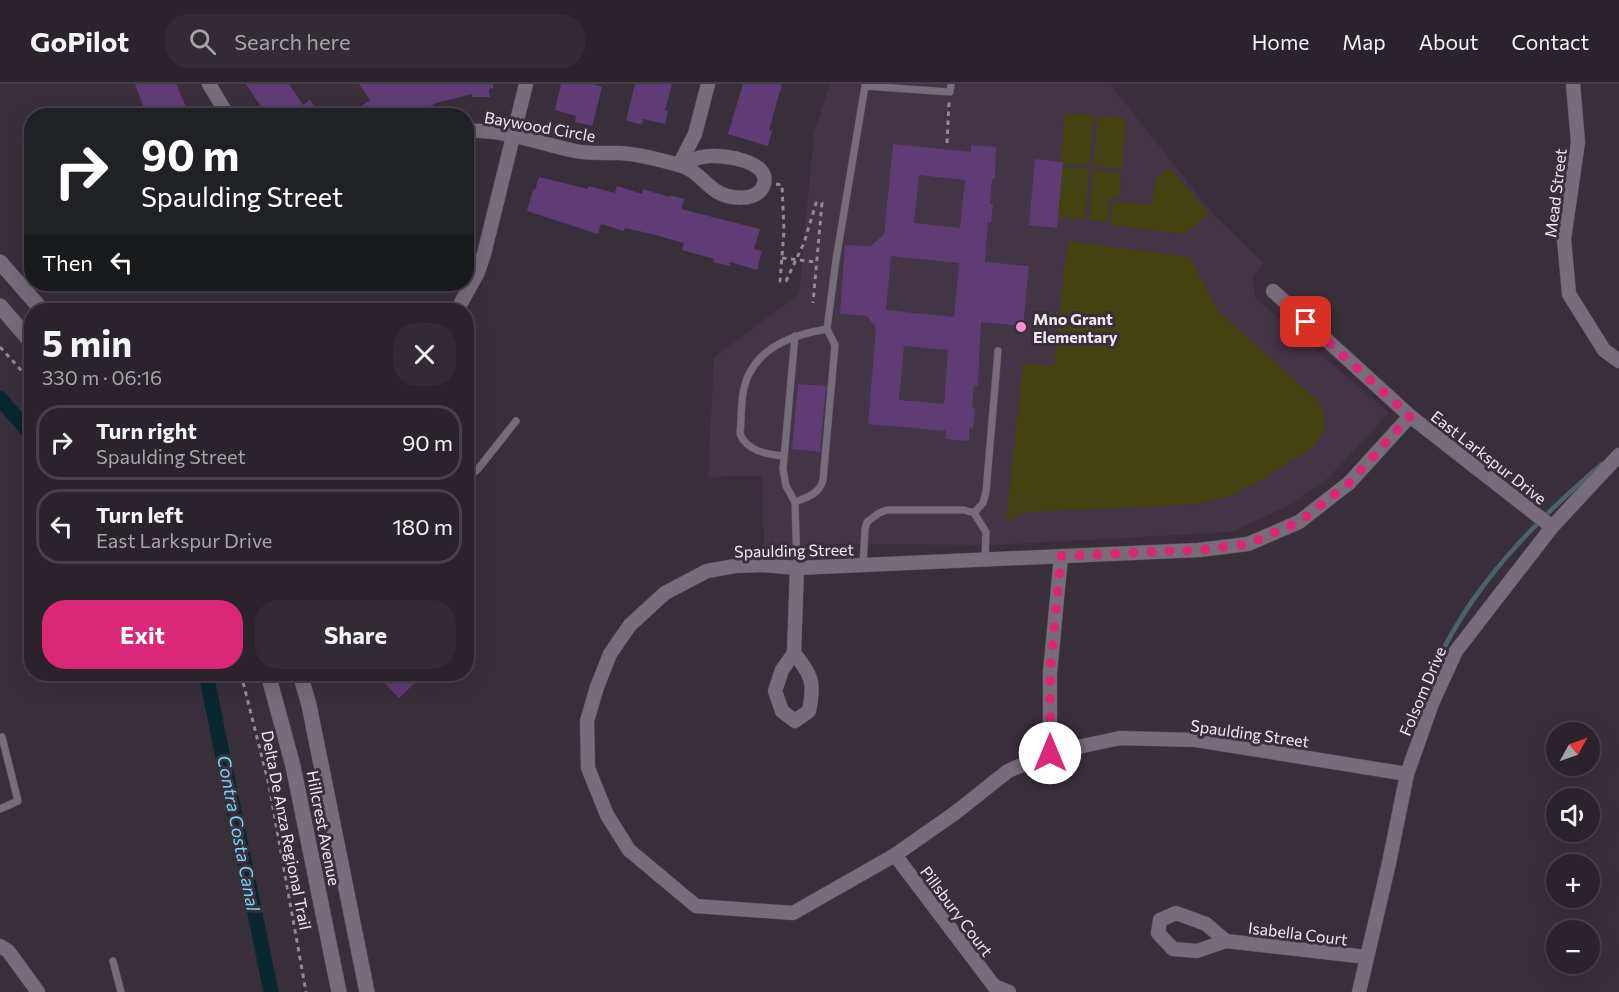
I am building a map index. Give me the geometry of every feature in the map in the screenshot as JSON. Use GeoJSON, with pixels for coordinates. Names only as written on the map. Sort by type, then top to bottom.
{"type":"FeatureCollection","features":[{"type":"Feature","properties":{"kind":"main road"},"geometry":{"type":"LineString","coordinates":[[0,262],[24,289]]}},
{"type":"Feature","properties":{"kind":"main road"},"geometry":{"type":"LineString","coordinates":[[25,291],[36,303]]}},
{"type":"Feature","properties":{"kind":"main road"},"geometry":{"type":"LineString","coordinates":[[0,306],[24,334]]}},
{"type":"Feature","properties":{"kind":"main road","name":"Hillcrest Avenue"},"geometry":{"type":"LineString","coordinates":[[270,681],[293,766],[339,992]]}},
{"type":"Feature","properties":{"kind":"main road","name":"Hillcrest Avenue"},"geometry":{"type":"LineString","coordinates":[[302,681],[309,705],[367,992]]}},
{"type":"Feature","properties":{"kind":"street"},"geometry":{"type":"LineString","coordinates":[[209,84],[223,108]]}},
{"type":"Feature","properties":{"kind":"street"},"geometry":{"type":"LineString","coordinates":[[474,279],[484,254],[526,84]]}},
{"type":"Feature","properties":{"kind":"street"},"geometry":{"type":"LineString","coordinates":[[679,165],[695,134],[708,84]]}},
{"type":"Feature","properties":{"kind":"street","name":"Mead Street"},"geometry":{"type":"LineString","coordinates":[[1573,84],[1578,142],[1564,239],[1569,294],[1604,350],[1619,361]]}},
{"type":"Feature","properties":{"kind":"street","name":"Baywood Circle"},"geometry":{"type":"LineString","coordinates":[[474,131],[513,136],[576,151],[630,154],[679,165],[698,174],[716,191],[742,198],[757,194],[764,184],[763,175],[757,166],[733,158],[708,156],[679,165]]}},
{"type":"Feature","properties":{"kind":"street","name":"East Larkspur Drive"},"geometry":{"type":"LineString","coordinates":[[1273,291],[1410,416],[1552,528]]}},
{"type":"Feature","properties":{"kind":"street","name":"Spaulding Street"},"geometry":{"type":"LineString","coordinates":[[1407,774],[1196,740],[1120,738],[1050,753],[1008,771],[955,813],[895,855],[793,913],[696,906],[629,850],[607,815],[588,768],[587,721],[610,654],[630,626],[665,593],[707,571],[735,566],[764,565],[797,568],[985,560],[1199,550],[1248,544],[1299,522],[1349,483],[1410,416]]}},
{"type":"Feature","properties":{"kind":"street","name":"Folsom Drive"},"geometry":{"type":"LineString","coordinates":[[1359,992],[1407,774],[1433,701],[1456,651],[1552,528],[1619,455]]}},
{"type":"Feature","properties":{"kind":"street"},"geometry":{"type":"LineString","coordinates":[[1050,753],[1050,673],[1061,556]]}},
{"type":"Feature","properties":{"kind":"street"},"geometry":{"type":"LineString","coordinates":[[794,653],[797,568]]}},
{"type":"Feature","properties":{"kind":"street","name":"Pillsbury Court"},"geometry":{"type":"LineString","coordinates":[[895,855],[994,989]]}},
{"type":"Feature","properties":{"kind":"street","name":"Isabella Court"},"geometry":{"type":"LineString","coordinates":[[1226,941],[1367,957]]}},
{"type":"Feature","properties":{"kind":"street"},"geometry":{"type":"LineString","coordinates":[[4,949],[38,992]]}},
{"type":"Feature","properties":{"kind":"street"},"geometry":{"type":"LineString","coordinates":[[994,989],[1009,992]]}},
{"type":"Feature","properties":{"kind":"lane"},"geometry":{"type":"LineString","coordinates":[[795,502],[815,493],[820,489],[823,480],[835,345],[827,329],[865,86],[950,88]]}},
{"type":"Feature","properties":{"kind":"lane"},"geometry":{"type":"LineString","coordinates":[[783,456],[761,452],[745,443],[740,434],[748,374],[777,344],[795,336],[827,329]]}},
{"type":"Feature","properties":{"kind":"lane"},"geometry":{"type":"LineString","coordinates":[[795,336],[783,476],[795,502],[797,568]]}},
{"type":"Feature","properties":{"kind":"lane"},"geometry":{"type":"LineString","coordinates":[[975,513],[983,503],[986,492],[998,351]]}},
{"type":"Feature","properties":{"kind":"lane"},"geometry":{"type":"LineString","coordinates":[[474,473],[516,421]]}},
{"type":"Feature","properties":{"kind":"lane"},"geometry":{"type":"LineString","coordinates":[[863,565],[867,522],[887,510],[964,510],[975,513],[986,532],[985,560]]}},
{"type":"Feature","properties":{"kind":"lane"},"geometry":{"type":"LineString","coordinates":[[0,738],[2,737],[18,801],[0,809]]}},
{"type":"Feature","properties":{"kind":"lane"},"geometry":{"type":"LineString","coordinates":[[113,961],[121,992]]}},
{"type":"Feature","properties":{"kind":"path"},"geometry":{"type":"LineString","coordinates":[[947,143],[950,88]]}},
{"type":"Feature","properties":{"kind":"path"},"geometry":{"type":"LineString","coordinates":[[771,184],[782,185],[784,231],[780,281],[786,281],[804,243],[816,203],[822,203],[813,303]]}},
{"type":"Feature","properties":{"kind":"path"},"geometry":{"type":"LineString","coordinates":[[782,258],[817,262]]}},
{"type":"Feature","properties":{"kind":"path"},"geometry":{"type":"LineString","coordinates":[[0,347],[24,373]]}},
{"type":"Feature","properties":{"kind":"path","name":"Delta De Anza Regional Trail"},"geometry":{"type":"LineString","coordinates":[[243,681],[269,785],[306,992]]}},
{"type":"Feature","properties":{"kind":"shaded area","name":"Mno Grant Elementary"},"geometry":{"type":"Polygon","coordinates":[[[830,84],[1110,84],[1213,214],[1264,263],[1253,276],[1255,298],[1389,413],[1329,477],[1294,503],[1232,532],[994,545],[838,544],[764,547],[762,476],[708,477],[714,357],[799,294],[814,133],[830,84]]]}},
{"type":"Feature","properties":{"kind":"shaded area"},"geometry":{"type":"Polygon","coordinates":[[[1065,113],[1094,116],[1089,166],[1061,164],[1065,113]]]}},
{"type":"Feature","properties":{"kind":"shaded area"},"geometry":{"type":"Polygon","coordinates":[[[1098,116],[1126,119],[1122,169],[1093,166],[1098,116]]]}},
{"type":"Feature","properties":{"kind":"shaded area"},"geometry":{"type":"Polygon","coordinates":[[[1061,167],[1089,169],[1085,219],[1056,217],[1061,167]]]}},
{"type":"Feature","properties":{"kind":"shaded area"},"geometry":{"type":"Polygon","coordinates":[[[1169,168],[1209,213],[1185,234],[1110,225],[1113,201],[1152,205],[1155,180],[1169,168]]]}},
{"type":"Feature","properties":{"kind":"shaded area"},"geometry":{"type":"Polygon","coordinates":[[[1093,170],[1121,173],[1119,198],[1110,197],[1108,222],[1089,220],[1093,170]]]}},
{"type":"Feature","properties":{"kind":"shaded area"},"geometry":{"type":"Polygon","coordinates":[[[1069,241],[1189,257],[1218,311],[1318,401],[1324,415],[1324,429],[1315,446],[1231,496],[1195,504],[1025,512],[1006,522],[1023,363],[1054,366],[1069,241]]]}},
{"type":"Feature","properties":{"kind":"building"},"geometry":{"type":"Polygon","coordinates":[[[135,84],[176,84],[186,108],[144,108],[135,84]]]}},
{"type":"Feature","properties":{"kind":"building"},"geometry":{"type":"Polygon","coordinates":[[[246,84],[289,84],[303,105],[310,100],[316,108],[262,108],[246,84]]]}},
{"type":"Feature","properties":{"kind":"building"},"geometry":{"type":"Polygon","coordinates":[[[359,84],[493,84],[493,88],[489,89],[490,97],[472,97],[472,94],[436,103],[428,108],[359,108],[370,100],[359,84]]]}},
{"type":"Feature","properties":{"kind":"building"},"geometry":{"type":"Polygon","coordinates":[[[561,84],[592,84],[602,87],[592,126],[575,122],[576,116],[555,110],[561,84]]]}},
{"type":"Feature","properties":{"kind":"building"},"geometry":{"type":"Polygon","coordinates":[[[635,84],[672,84],[665,110],[668,111],[665,124],[643,119],[642,125],[626,120],[635,84]]]}},
{"type":"Feature","properties":{"kind":"building"},"geometry":{"type":"Polygon","coordinates":[[[743,84],[782,84],[769,130],[772,131],[768,146],[728,134],[743,84]]]}},
{"type":"Feature","properties":{"kind":"building"},"geometry":{"type":"Polygon","coordinates":[[[893,144],[971,152],[971,145],[996,147],[995,179],[992,179],[990,204],[993,204],[991,223],[988,222],[985,262],[1029,266],[1023,326],[981,322],[978,386],[974,385],[972,407],[975,408],[969,441],[946,439],[946,431],[868,424],[876,328],[867,316],[840,314],[845,245],[870,246],[884,235],[893,144]],[[919,175],[914,223],[960,228],[965,180],[919,175]],[[891,256],[886,310],[954,317],[959,263],[891,256]],[[904,346],[899,400],[944,404],[948,350],[904,346]]]}},
{"type":"Feature","properties":{"kind":"building"},"geometry":{"type":"Polygon","coordinates":[[[1035,159],[1063,162],[1057,228],[1029,225],[1035,159]]]}},
{"type":"Feature","properties":{"kind":"building"},"geometry":{"type":"Polygon","coordinates":[[[539,177],[615,193],[617,186],[642,194],[643,189],[669,197],[669,195],[684,199],[681,209],[760,229],[754,249],[762,251],[757,270],[730,262],[730,266],[713,262],[714,259],[682,250],[684,243],[652,234],[625,228],[624,231],[601,224],[598,234],[527,211],[539,177]]]}},
{"type":"Feature","properties":{"kind":"building"},"geometry":{"type":"Polygon","coordinates":[[[798,384],[826,386],[820,452],[792,449],[798,384]]]}},
{"type":"Feature","properties":{"kind":"building"},"geometry":{"type":"Polygon","coordinates":[[[383,681],[417,681],[399,698],[383,681]]]}},
{"type":"Feature","properties":{"kind":"waterway","name":"Contra Costa Canal"},"geometry":{"type":"LineString","coordinates":[[0,398],[24,426]]}},
{"type":"Feature","properties":{"kind":"waterway"},"geometry":{"type":"LineString","coordinates":[[1415,725],[1427,686],[1444,648],[1464,613],[1514,549],[1542,519],[1602,464]]}},
{"type":"Feature","properties":{"kind":"waterway","name":"Contra Costa Canal"},"geometry":{"type":"LineString","coordinates":[[207,681],[271,992]]}},
{"type":"Feature","properties":{"kind":"place","name":"Mno Grant Elementary"},"geometry":{"type":"Point","coordinates":[1021,327]}},
{"type":"Feature","properties":{"kind":"route"},"geometry":{"type":"LineString","coordinates":[[1050,753],[1050,673],[1061,556],[1199,550],[1248,544],[1299,522],[1349,483],[1410,416],[1306,322]]}}]}
